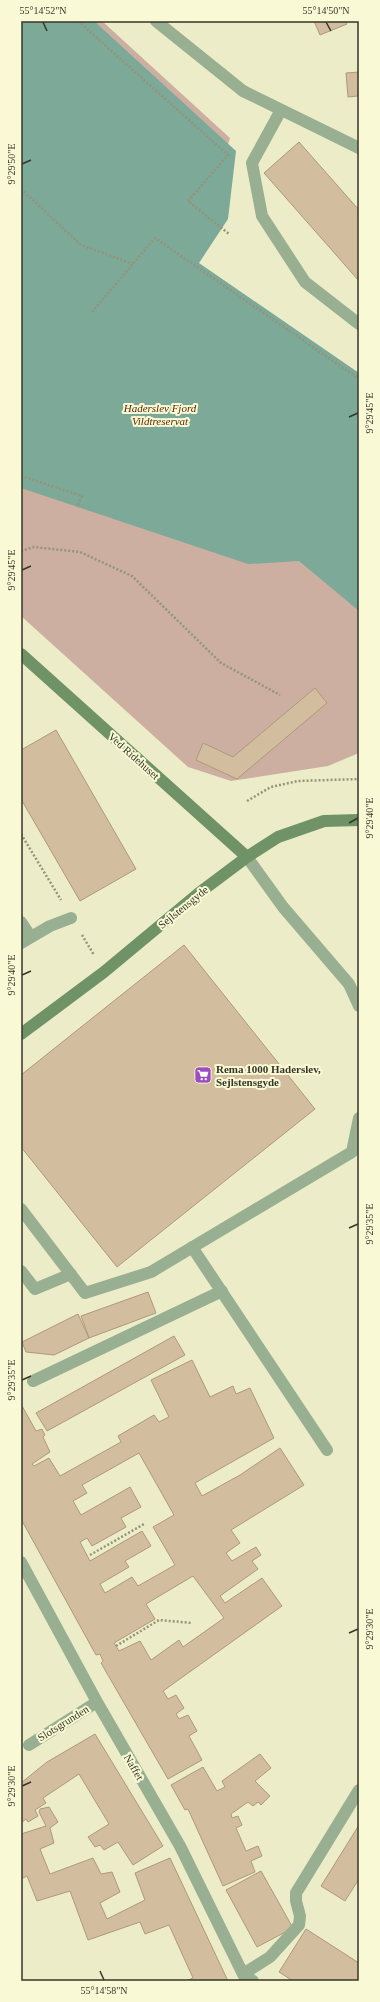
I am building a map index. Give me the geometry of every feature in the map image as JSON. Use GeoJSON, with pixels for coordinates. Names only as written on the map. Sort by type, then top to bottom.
{"type":"FeatureCollection","features":[{"type":"Feature","properties":{"kind":"street"},"geometry":{"type":"LineString","coordinates":[[156,21],[243,91],[359,148]]}},
{"type":"Feature","properties":{"kind":"street"},"geometry":{"type":"LineString","coordinates":[[281,110],[252,163],[262,216],[305,282],[359,324]]}},
{"type":"Feature","properties":{"kind":"street","name":"Ved Ridehuset"},"geometry":{"type":"LineString","coordinates":[[21,654],[247,857]]}},
{"type":"Feature","properties":{"kind":"street","name":"Sejlstensgyde"},"geometry":{"type":"LineString","coordinates":[[22,1031],[104,972],[199,893],[247,857],[278,837],[324,821],[359,820]]}},
{"type":"Feature","properties":{"kind":"street"},"geometry":{"type":"LineString","coordinates":[[247,857],[283,907],[349,984],[359,1006]]}},
{"type":"Feature","properties":{"kind":"street"},"geometry":{"type":"LineString","coordinates":[[21,922],[26,940],[50,926],[72,918]]}},
{"type":"Feature","properties":{"kind":"street"},"geometry":{"type":"LineString","coordinates":[[21,1208],[85,1293],[151,1272],[352,1152],[359,1118]]}},
{"type":"Feature","properties":{"kind":"street"},"geometry":{"type":"LineString","coordinates":[[192,1247],[327,1450]]}},
{"type":"Feature","properties":{"kind":"street"},"geometry":{"type":"LineString","coordinates":[[21,1271],[35,1289],[71,1274]]}},
{"type":"Feature","properties":{"kind":"street"},"geometry":{"type":"LineString","coordinates":[[33,1381],[222,1291]]}},
{"type":"Feature","properties":{"kind":"street","name":"Naffet"},"geometry":{"type":"LineString","coordinates":[[21,1562],[97,1702],[180,1846],[248,1979],[299,1925],[300,1916],[296,1901],[296,1893],[359,1790]]}},
{"type":"Feature","properties":{"kind":"street","name":"Slotsgrunden"},"geometry":{"type":"LineString","coordinates":[[29,1745],[97,1702]]}},
{"type":"Feature","properties":{"kind":"path"},"geometry":{"type":"LineString","coordinates":[[78,21],[228,155],[188,201],[229,234]]}},
{"type":"Feature","properties":{"kind":"path"},"geometry":{"type":"LineString","coordinates":[[21,189],[81,244],[133,264]]}},
{"type":"Feature","properties":{"kind":"path"},"geometry":{"type":"LineString","coordinates":[[92,312],[155,238],[359,379]]}},
{"type":"Feature","properties":{"kind":"path"},"geometry":{"type":"LineString","coordinates":[[21,476],[82,496],[77,507]]}},
{"type":"Feature","properties":{"kind":"path"},"geometry":{"type":"LineString","coordinates":[[21,551],[34,547],[80,552],[132,576],[221,663],[280,695]]}},
{"type":"Feature","properties":{"kind":"path"},"geometry":{"type":"LineString","coordinates":[[247,801],[272,787],[298,781],[359,779]]}},
{"type":"Feature","properties":{"kind":"path"},"geometry":{"type":"LineString","coordinates":[[90,1554],[144,1524]]}},
{"type":"Feature","properties":{"kind":"path"},"geometry":{"type":"LineString","coordinates":[[116,1646],[159,1620],[192,1623]]}},
{"type":"Feature","properties":{"kind":"green space","name":"Haderslev Fjord Vildtreservat"},"geometry":{"type":"Polygon","coordinates":[[[21,21],[102,21],[230,138],[191,268],[359,393],[359,753],[328,766],[231,781],[188,767],[21,616],[21,21]]]}},
{"type":"Feature","properties":{"kind":"shaded area","name":"Haderslev Fjord Vildtreservat"},"geometry":{"type":"Polygon","coordinates":[[[21,21],[94,21],[236,151],[228,219],[199,263],[359,373],[359,611],[299,561],[248,564],[21,488],[21,21]]]}},
{"type":"Feature","properties":{"kind":"building"},"geometry":{"type":"Polygon","coordinates":[[[314,21],[346,21],[347,24],[320,35],[314,21]]]}},
{"type":"Feature","properties":{"kind":"building"},"geometry":{"type":"Polygon","coordinates":[[[359,72],[358,96],[348,97],[346,73],[359,72]]]}},
{"type":"Feature","properties":{"kind":"building"},"geometry":{"type":"Polygon","coordinates":[[[299,142],[359,210],[359,281],[264,173],[299,142]]]}},
{"type":"Feature","properties":{"kind":"building"},"geometry":{"type":"Polygon","coordinates":[[[315,688],[327,703],[237,779],[196,760],[203,743],[233,757],[315,688]]]}},
{"type":"Feature","properties":{"kind":"building"},"geometry":{"type":"Polygon","coordinates":[[[56,730],[136,869],[80,901],[21,799],[21,750],[56,730]]]}},
{"type":"Feature","properties":{"kind":"building"},"geometry":{"type":"Polygon","coordinates":[[[184,945],[315,1109],[117,1267],[21,1147],[21,1075],[184,945]]]}},
{"type":"Feature","properties":{"kind":"building"},"geometry":{"type":"Polygon","coordinates":[[[148,1292],[156,1313],[89,1338],[81,1316],[148,1292]]]}},
{"type":"Feature","properties":{"kind":"building"},"geometry":{"type":"Polygon","coordinates":[[[78,1314],[89,1338],[54,1355],[26,1352],[22,1342],[78,1314]]]}},
{"type":"Feature","properties":{"kind":"building"},"geometry":{"type":"Polygon","coordinates":[[[174,1336],[185,1355],[47,1431],[36,1413],[174,1336]]]}},
{"type":"Feature","properties":{"kind":"building"},"geometry":{"type":"Polygon","coordinates":[[[192,1360],[210,1397],[233,1386],[236,1394],[250,1388],[274,1438],[195,1483],[202,1496],[240,1475],[280,1448],[304,1485],[231,1530],[240,1543],[226,1553],[232,1561],[256,1547],[261,1555],[252,1561],[258,1569],[220,1596],[225,1603],[262,1578],[282,1606],[163,1691],[168,1699],[176,1695],[184,1708],[176,1714],[179,1719],[188,1715],[197,1731],[189,1736],[202,1760],[168,1779],[101,1663],[103,1661],[100,1654],[96,1655],[21,1519],[21,1404],[36,1431],[42,1429],[45,1435],[43,1437],[50,1452],[32,1464],[34,1466],[49,1458],[60,1476],[121,1442],[118,1436],[154,1415],[159,1422],[169,1417],[151,1380],[192,1360]],[[139,1453],[82,1485],[87,1493],[73,1501],[81,1515],[130,1487],[141,1507],[121,1518],[126,1527],[92,1546],[87,1538],[80,1542],[90,1561],[142,1531],[151,1546],[125,1561],[129,1567],[100,1584],[105,1593],[132,1577],[138,1586],[175,1565],[153,1527],[174,1515],[139,1453]],[[193,1576],[146,1604],[155,1619],[114,1643],[119,1651],[140,1641],[151,1660],[179,1640],[183,1647],[224,1618],[193,1576]]]}},
{"type":"Feature","properties":{"kind":"building"},"geometry":{"type":"Polygon","coordinates":[[[95,1734],[163,1846],[133,1865],[118,1842],[104,1850],[100,1845],[95,1847],[88,1837],[109,1824],[79,1774],[43,1798],[46,1803],[35,1810],[38,1816],[28,1822],[26,1819],[21,1823],[21,1783],[47,1762],[95,1734]]]}},
{"type":"Feature","properties":{"kind":"building"},"geometry":{"type":"Polygon","coordinates":[[[260,1754],[271,1768],[255,1781],[270,1796],[261,1805],[258,1802],[253,1806],[248,1802],[231,1814],[232,1818],[238,1816],[242,1825],[236,1828],[246,1851],[258,1846],[262,1856],[251,1861],[255,1872],[223,1886],[188,1809],[185,1810],[171,1785],[203,1767],[217,1791],[225,1787],[222,1781],[260,1754]]]}},
{"type":"Feature","properties":{"kind":"building"},"geometry":{"type":"Polygon","coordinates":[[[49,1807],[58,1822],[50,1828],[54,1843],[40,1849],[50,1874],[93,1858],[101,1874],[112,1872],[120,1892],[100,1903],[107,1919],[145,1900],[135,1873],[170,1858],[228,1981],[186,1981],[193,1978],[169,1925],[145,1934],[140,1922],[88,1940],[70,1891],[37,1901],[27,1876],[21,1879],[21,1834],[46,1826],[39,1812],[40,1809],[49,1807]]]}},
{"type":"Feature","properties":{"kind":"building"},"geometry":{"type":"Polygon","coordinates":[[[359,1825],[359,1879],[345,1901],[321,1886],[359,1825]]]}},
{"type":"Feature","properties":{"kind":"building"},"geometry":{"type":"Polygon","coordinates":[[[261,1871],[293,1928],[257,1947],[226,1890],[261,1871]]]}},
{"type":"Feature","properties":{"kind":"building"},"geometry":{"type":"Polygon","coordinates":[[[306,1929],[359,1963],[359,1981],[293,1981],[279,1972],[306,1929]]]}},
{"type":"Feature","properties":{"kind":"place","name":"Rema 1000 Haderslev, Sejlstensgyde"},"geometry":{"type":"Point","coordinates":[203,1075]}}]}
